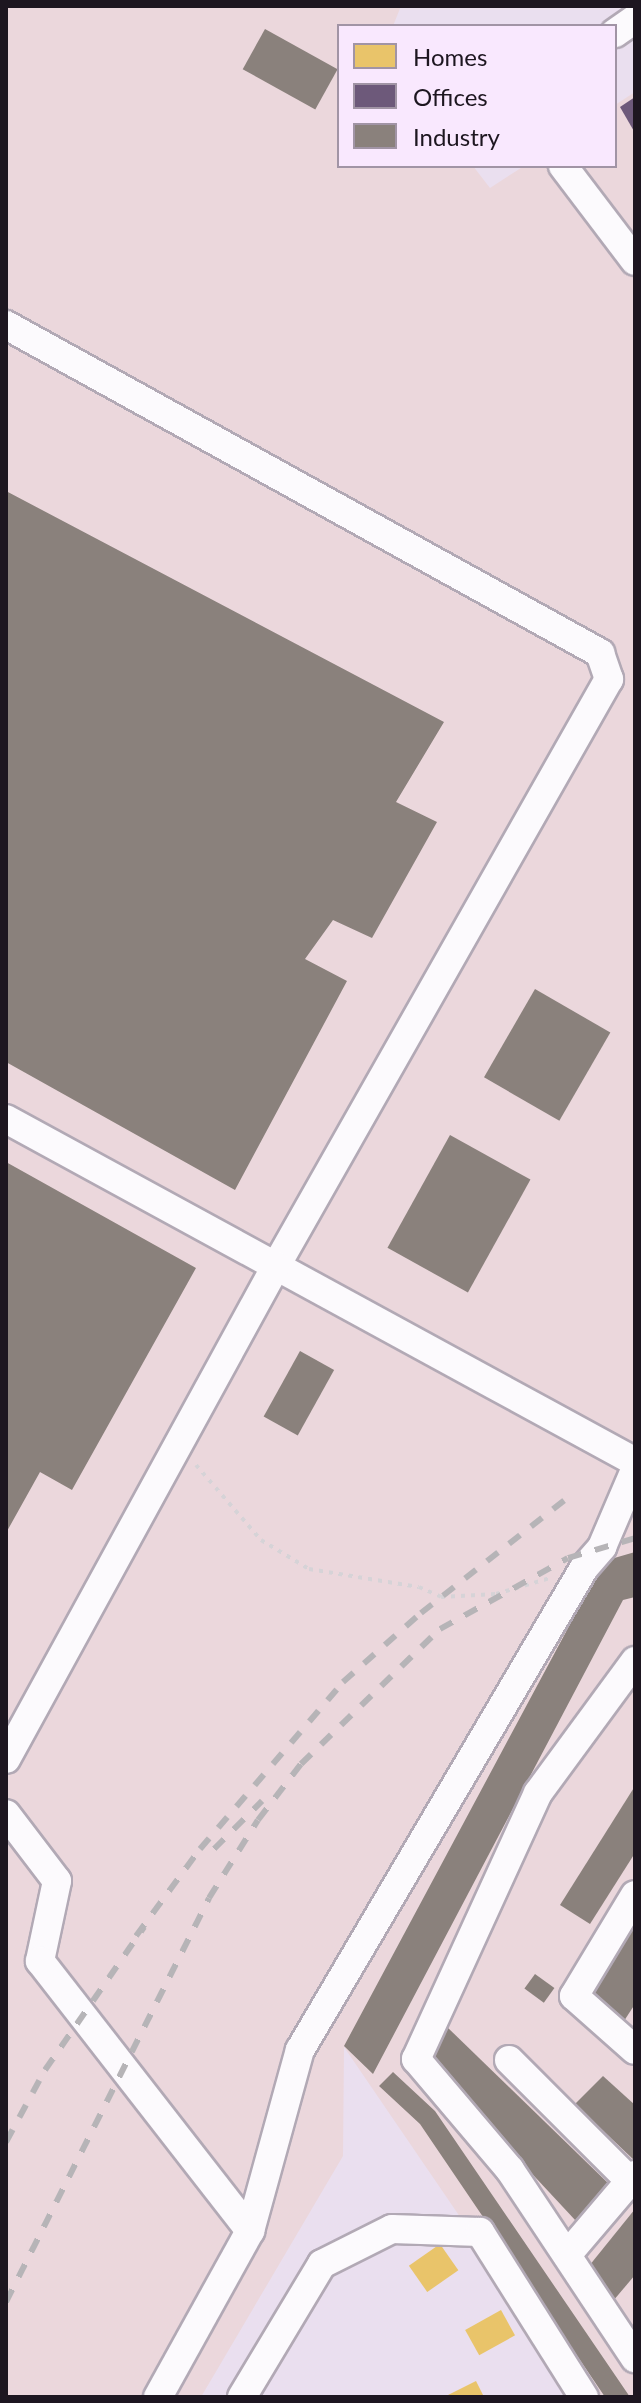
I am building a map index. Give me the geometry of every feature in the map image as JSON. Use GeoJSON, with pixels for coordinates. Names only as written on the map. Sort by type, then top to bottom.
{"type":"FeatureCollection","features":[{"type":"Feature","properties":{"kind":"street"},"geometry":{"type":"LineString","coordinates":[[617,32],[635,19]]}},
{"type":"Feature","properties":{"kind":"street"},"geometry":{"type":"LineString","coordinates":[[565,168],[632,251]]}},
{"type":"Feature","properties":{"kind":"street"},"geometry":{"type":"LineString","coordinates":[[6,325],[600,653],[609,679],[276,1266],[6,1759]]}},
{"type":"Feature","properties":{"kind":"street"},"geometry":{"type":"LineString","coordinates":[[6,1119],[635,1462]]}},
{"type":"Feature","properties":{"kind":"street"},"geometry":{"type":"LineString","coordinates":[[158,2397],[250,2231],[300,2050],[584,1568],[602,1547],[635,1470]]}},
{"type":"Feature","properties":{"kind":"street"},"geometry":{"type":"LineString","coordinates":[[635,1661],[538,1793],[416,2059],[510,2170],[635,2358]]}},
{"type":"Feature","properties":{"kind":"street"},"geometry":{"type":"LineString","coordinates":[[6,1814],[57,1881],[40,1961],[250,2231]]}},
{"type":"Feature","properties":{"kind":"street"},"geometry":{"type":"LineString","coordinates":[[634,2042],[574,1996],[635,1895]]}},
{"type":"Feature","properties":{"kind":"street"},"geometry":{"type":"LineString","coordinates":[[509,2060],[632,2178],[567,2255]]}},
{"type":"Feature","properties":{"kind":"street"},"geometry":{"type":"LineString","coordinates":[[242,2397],[322,2264],[392,2229],[480,2232],[584,2397]]}},
{"type":"Feature","properties":{"kind":"path"},"geometry":{"type":"LineString","coordinates":[[178,1445],[261,1540],[309,1569],[419,1587],[441,1597],[496,1594],[584,1568]]}},
{"type":"Feature","properties":{"kind":"shaded area"},"geometry":{"type":"Polygon","coordinates":[[[6,6],[401,6],[394,24],[337,24],[337,168],[475,168],[490,188],[521,168],[617,168],[617,104],[635,92],[635,2397],[583,2397],[344,2047],[343,2156],[201,2397],[6,2397],[6,6]]]}},
{"type":"Feature","properties":{"kind":"building: Homes"},"geometry":{"type":"Polygon","coordinates":[[[440,2244],[458,2270],[427,2292],[409,2266],[440,2244]]]}},
{"type":"Feature","properties":{"kind":"building: Homes"},"geometry":{"type":"Polygon","coordinates":[[[501,2310],[515,2335],[479,2355],[465,2330],[501,2310]]]}},
{"type":"Feature","properties":{"kind":"building: Homes"},"geometry":{"type":"Polygon","coordinates":[[[476,2381],[484,2397],[444,2397],[476,2381]]]}},
{"type":"Feature","properties":{"kind":"building: Offices"},"geometry":{"type":"Polygon","coordinates":[[[635,97],[635,133],[620,107],[635,97]]]}},
{"type":"Feature","properties":{"kind":"building: Industry"},"geometry":{"type":"Polygon","coordinates":[[[265,29],[337,69],[315,109],[243,69],[265,29]]]}},
{"type":"Feature","properties":{"kind":"building: Industry"},"geometry":{"type":"Polygon","coordinates":[[[6,491],[444,722],[396,802],[437,822],[372,938],[333,920],[305,959],[347,981],[235,1190],[6,1062],[6,491]]]}},
{"type":"Feature","properties":{"kind":"building: Industry"},"geometry":{"type":"Polygon","coordinates":[[[535,989],[610,1032],[559,1121],[484,1077],[535,989]]]}},
{"type":"Feature","properties":{"kind":"building: Industry"},"geometry":{"type":"Polygon","coordinates":[[[450,1135],[530,1180],[468,1292],[387,1248],[450,1135]]]}},
{"type":"Feature","properties":{"kind":"building: Industry"},"geometry":{"type":"Polygon","coordinates":[[[6,1162],[196,1268],[72,1490],[40,1472],[6,1533],[6,1162]]]}},
{"type":"Feature","properties":{"kind":"building: Industry"},"geometry":{"type":"Polygon","coordinates":[[[300,1351],[334,1370],[298,1436],[264,1417],[300,1351]]]}},
{"type":"Feature","properties":{"kind":"building: Industry"},"geometry":{"type":"Polygon","coordinates":[[[635,1552],[635,1597],[623,1600],[373,2074],[344,2046],[604,1561],[635,1552]]]}},
{"type":"Feature","properties":{"kind":"building: Industry"},"geometry":{"type":"Polygon","coordinates":[[[635,1786],[635,1853],[590,1924],[560,1905],[635,1786]]]}},
{"type":"Feature","properties":{"kind":"building: Industry"},"geometry":{"type":"Polygon","coordinates":[[[635,1924],[635,2004],[624,2021],[590,1996],[635,1924]]]}},
{"type":"Feature","properties":{"kind":"building: Industry"},"geometry":{"type":"Polygon","coordinates":[[[535,1974],[554,1988],[544,2003],[524,1989],[535,1974]]]}},
{"type":"Feature","properties":{"kind":"building: Industry"},"geometry":{"type":"Polygon","coordinates":[[[445,2025],[610,2185],[576,2221],[424,2058],[445,2025]]]}},
{"type":"Feature","properties":{"kind":"building: Industry"},"geometry":{"type":"Polygon","coordinates":[[[393,2072],[435,2111],[630,2397],[605,2397],[420,2124],[379,2086],[393,2072]]]}},
{"type":"Feature","properties":{"kind":"building: Industry"},"geometry":{"type":"Polygon","coordinates":[[[603,2076],[635,2105],[635,2161],[575,2104],[603,2076]]]}},
{"type":"Feature","properties":{"kind":"building: Industry"},"geometry":{"type":"Polygon","coordinates":[[[635,2209],[635,2275],[613,2301],[589,2266],[635,2209]]]}},
{"type":"Feature","properties":{"kind":"railway"},"geometry":{"type":"LineString","coordinates":[[136,1936],[200,1849],[343,1682],[421,1613],[575,1492]]}},
{"type":"Feature","properties":{"kind":"railway"},"geometry":{"type":"LineString","coordinates":[[6,2302],[209,1898],[258,1820],[301,1764],[440,1629],[568,1558],[635,1538]]}},
{"type":"Feature","properties":{"kind":"railway"},"geometry":{"type":"LineString","coordinates":[[214,1849],[262,1801]]}},
{"type":"Feature","properties":{"kind":"railway"},"geometry":{"type":"LineString","coordinates":[[6,2142],[45,2070],[144,1927]]}}]}
